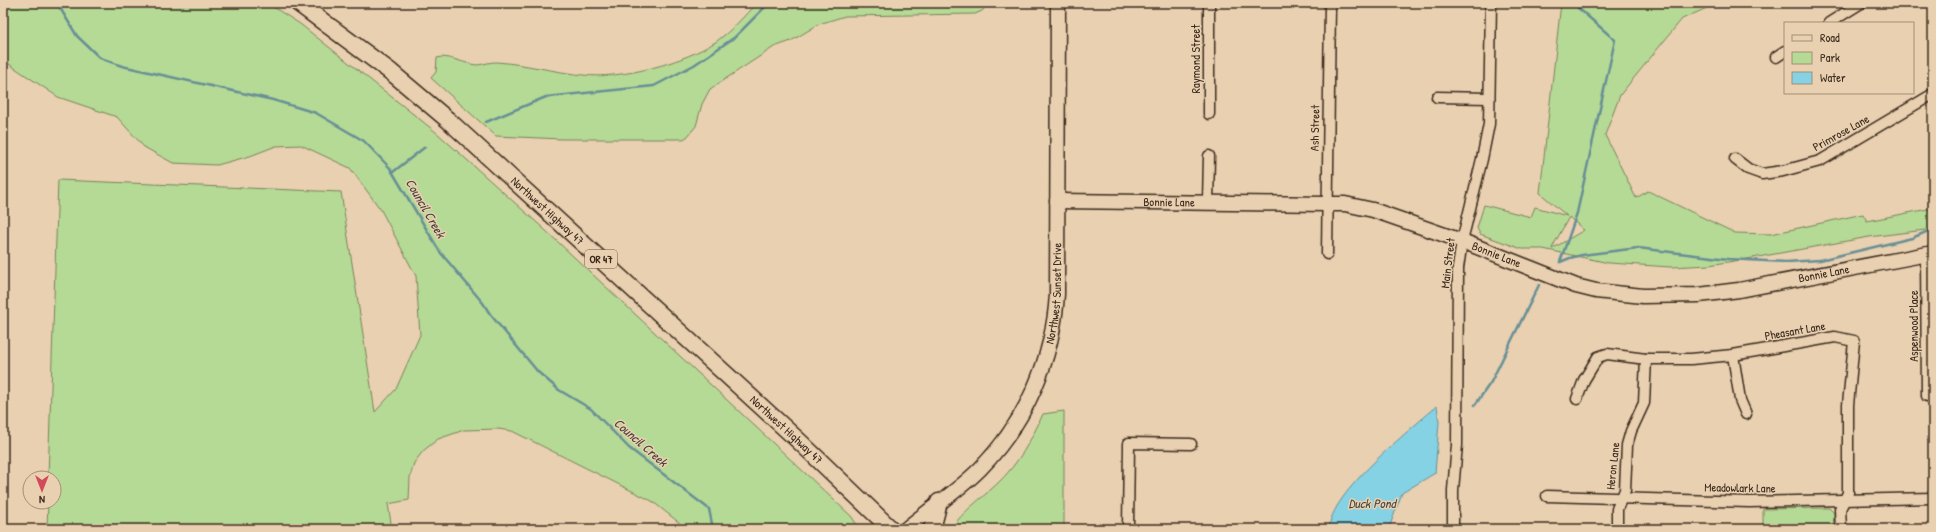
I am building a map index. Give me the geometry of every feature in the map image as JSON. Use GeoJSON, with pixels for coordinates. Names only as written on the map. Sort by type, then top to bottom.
{"type":"FeatureCollection","features":[{"type":"Feature","properties":{"kind":"main road","name":"Northwest Highway 47"},"geometry":{"type":"LineString","coordinates":[[298,3],[391,72],[448,120],[800,442],[891,529]]}},
{"type":"Feature","properties":{"kind":"main road"},"geometry":{"type":"LineString","coordinates":[[932,529],[939,502]]}},
{"type":"Feature","properties":{"kind":"street","name":"Northwest Sunset Drive"},"geometry":{"type":"LineString","coordinates":[[906,529],[979,470],[993,454],[1015,424],[1039,379],[1050,345],[1056,306],[1058,3]]}},
{"type":"Feature","properties":{"kind":"street","name":"Raymond Street"},"geometry":{"type":"LineString","coordinates":[[1209,3],[1209,114]]}},
{"type":"Feature","properties":{"kind":"street","name":"Ash Street"},"geometry":{"type":"LineString","coordinates":[[1327,254],[1326,204],[1330,3]]}},
{"type":"Feature","properties":{"kind":"street","name":"Main Street"},"geometry":{"type":"LineString","coordinates":[[1453,529],[1453,490],[1457,445],[1457,297],[1462,241],[1486,139],[1489,98],[1491,3]]}},
{"type":"Feature","properties":{"kind":"street"},"geometry":{"type":"LineString","coordinates":[[1831,22],[1860,3]]}},
{"type":"Feature","properties":{"kind":"street","name":"Primrose Lane"},"geometry":{"type":"LineString","coordinates":[[1735,159],[1748,169],[1762,174],[1783,171],[1820,161],[1933,94]]}},
{"type":"Feature","properties":{"kind":"street"},"geometry":{"type":"LineString","coordinates":[[1436,97],[1489,98]]}},
{"type":"Feature","properties":{"kind":"street"},"geometry":{"type":"LineString","coordinates":[[1208,203],[1209,156]]}},
{"type":"Feature","properties":{"kind":"street","name":"Bonnie Lane"},"geometry":{"type":"LineString","coordinates":[[1057,201],[1345,204],[1373,210],[1462,241],[1576,286],[1596,291],[1643,296],[1721,293],[1930,254]]}},
{"type":"Feature","properties":{"kind":"street","name":"Aspenwood Place"},"geometry":{"type":"LineString","coordinates":[[1927,396],[1930,254]]}},
{"type":"Feature","properties":{"kind":"street","name":"Pheasant Lane"},"geometry":{"type":"LineString","coordinates":[[1577,399],[1584,380],[1598,357],[1607,354],[1646,359],[1692,359],[1733,355],[1835,337],[1854,341],[1848,405],[1848,493],[1840,509],[1841,529]]}},
{"type":"Feature","properties":{"kind":"street"},"geometry":{"type":"LineString","coordinates":[[1733,355],[1740,400],[1746,414]]}},
{"type":"Feature","properties":{"kind":"street","name":"Heron Lane"},"geometry":{"type":"LineString","coordinates":[[1617,529],[1618,509],[1625,490],[1627,445],[1631,431],[1644,403],[1646,359]]}},
{"type":"Feature","properties":{"kind":"street"},"geometry":{"type":"LineString","coordinates":[[1128,529],[1129,444],[1191,444]]}},
{"type":"Feature","properties":{"kind":"street","name":"Meadowlark Lane"},"geometry":{"type":"LineString","coordinates":[[1547,496],[1749,502],[1933,498]]}},
{"type":"Feature","properties":{"kind":"green space"},"geometry":{"type":"Polygon","coordinates":[[[3,3],[267,3],[300,24],[437,133],[544,229],[851,516],[860,529],[687,529],[652,501],[512,431],[498,429],[464,430],[438,439],[423,451],[414,463],[410,477],[409,500],[388,504],[392,529],[47,529],[48,510],[62,510],[62,470],[48,470],[58,180],[341,192],[375,412],[396,389],[420,335],[416,276],[381,210],[350,168],[301,145],[276,146],[250,156],[217,165],[173,163],[144,147],[117,117],[58,97],[3,60],[3,3]]]}},
{"type":"Feature","properties":{"kind":"green space"},"geometry":{"type":"Polygon","coordinates":[[[756,3],[987,3],[987,6],[982,11],[975,14],[845,16],[819,24],[791,41],[774,47],[710,89],[702,104],[696,126],[687,137],[683,139],[562,139],[496,136],[431,78],[436,72],[437,58],[441,57],[451,58],[473,65],[496,62],[518,64],[572,74],[598,76],[616,75],[653,68],[688,56],[717,41],[738,23],[756,3]]]}},
{"type":"Feature","properties":{"kind":"green space"},"geometry":{"type":"Polygon","coordinates":[[[1561,3],[1718,3],[1682,19],[1620,95],[1605,135],[1636,198],[1648,191],[1735,233],[1771,234],[1863,214],[1867,221],[1933,208],[1933,229],[1869,237],[1709,265],[1671,267],[1609,263],[1543,249],[1522,249],[1480,234],[1477,228],[1484,205],[1531,217],[1535,207],[1567,216],[1540,193],[1561,3]],[[1569,217],[1552,249],[1584,230],[1569,217]]]}},
{"type":"Feature","properties":{"kind":"green space"},"geometry":{"type":"Polygon","coordinates":[[[1064,411],[1064,529],[951,529],[967,511],[1005,476],[1018,460],[1034,434],[1043,414],[1064,411]]]}},
{"type":"Feature","properties":{"kind":"green space"},"geometry":{"type":"Polygon","coordinates":[[[1829,508],[1834,513],[1833,529],[1763,529],[1763,509],[1829,508]]]}},
{"type":"Feature","properties":{"kind":"water","name":"Duck Pond"},"geometry":{"type":"Polygon","coordinates":[[[1437,406],[1439,422],[1435,473],[1402,493],[1389,528],[1329,529],[1333,514],[1342,498],[1356,481],[1391,446],[1437,406]]]}},
{"type":"Feature","properties":{"kind":"waterway","name":"Council Creek"},"geometry":{"type":"LineString","coordinates":[[57,3],[77,36],[100,58],[122,66],[273,100],[316,113],[364,141],[390,168],[440,252],[538,372],[559,390],[591,409],[629,448],[709,509],[713,529]]}},
{"type":"Feature","properties":{"kind":"waterway"},"geometry":{"type":"LineString","coordinates":[[486,122],[546,97],[654,86],[694,65],[735,37],[769,3]]}},
{"type":"Feature","properties":{"kind":"waterway"},"geometry":{"type":"LineString","coordinates":[[1560,262],[1577,213],[1615,40],[1577,7],[1577,3]]}},
{"type":"Feature","properties":{"kind":"waterway"},"geometry":{"type":"LineString","coordinates":[[393,172],[425,147]]}},
{"type":"Feature","properties":{"kind":"waterway"},"geometry":{"type":"LineString","coordinates":[[1560,262],[1582,255],[1638,248],[1728,259],[1786,262],[1820,260],[1912,238],[1933,229]]}},
{"type":"Feature","properties":{"kind":"waterway"},"geometry":{"type":"LineString","coordinates":[[1475,405],[1491,382],[1539,285]]}}]}
